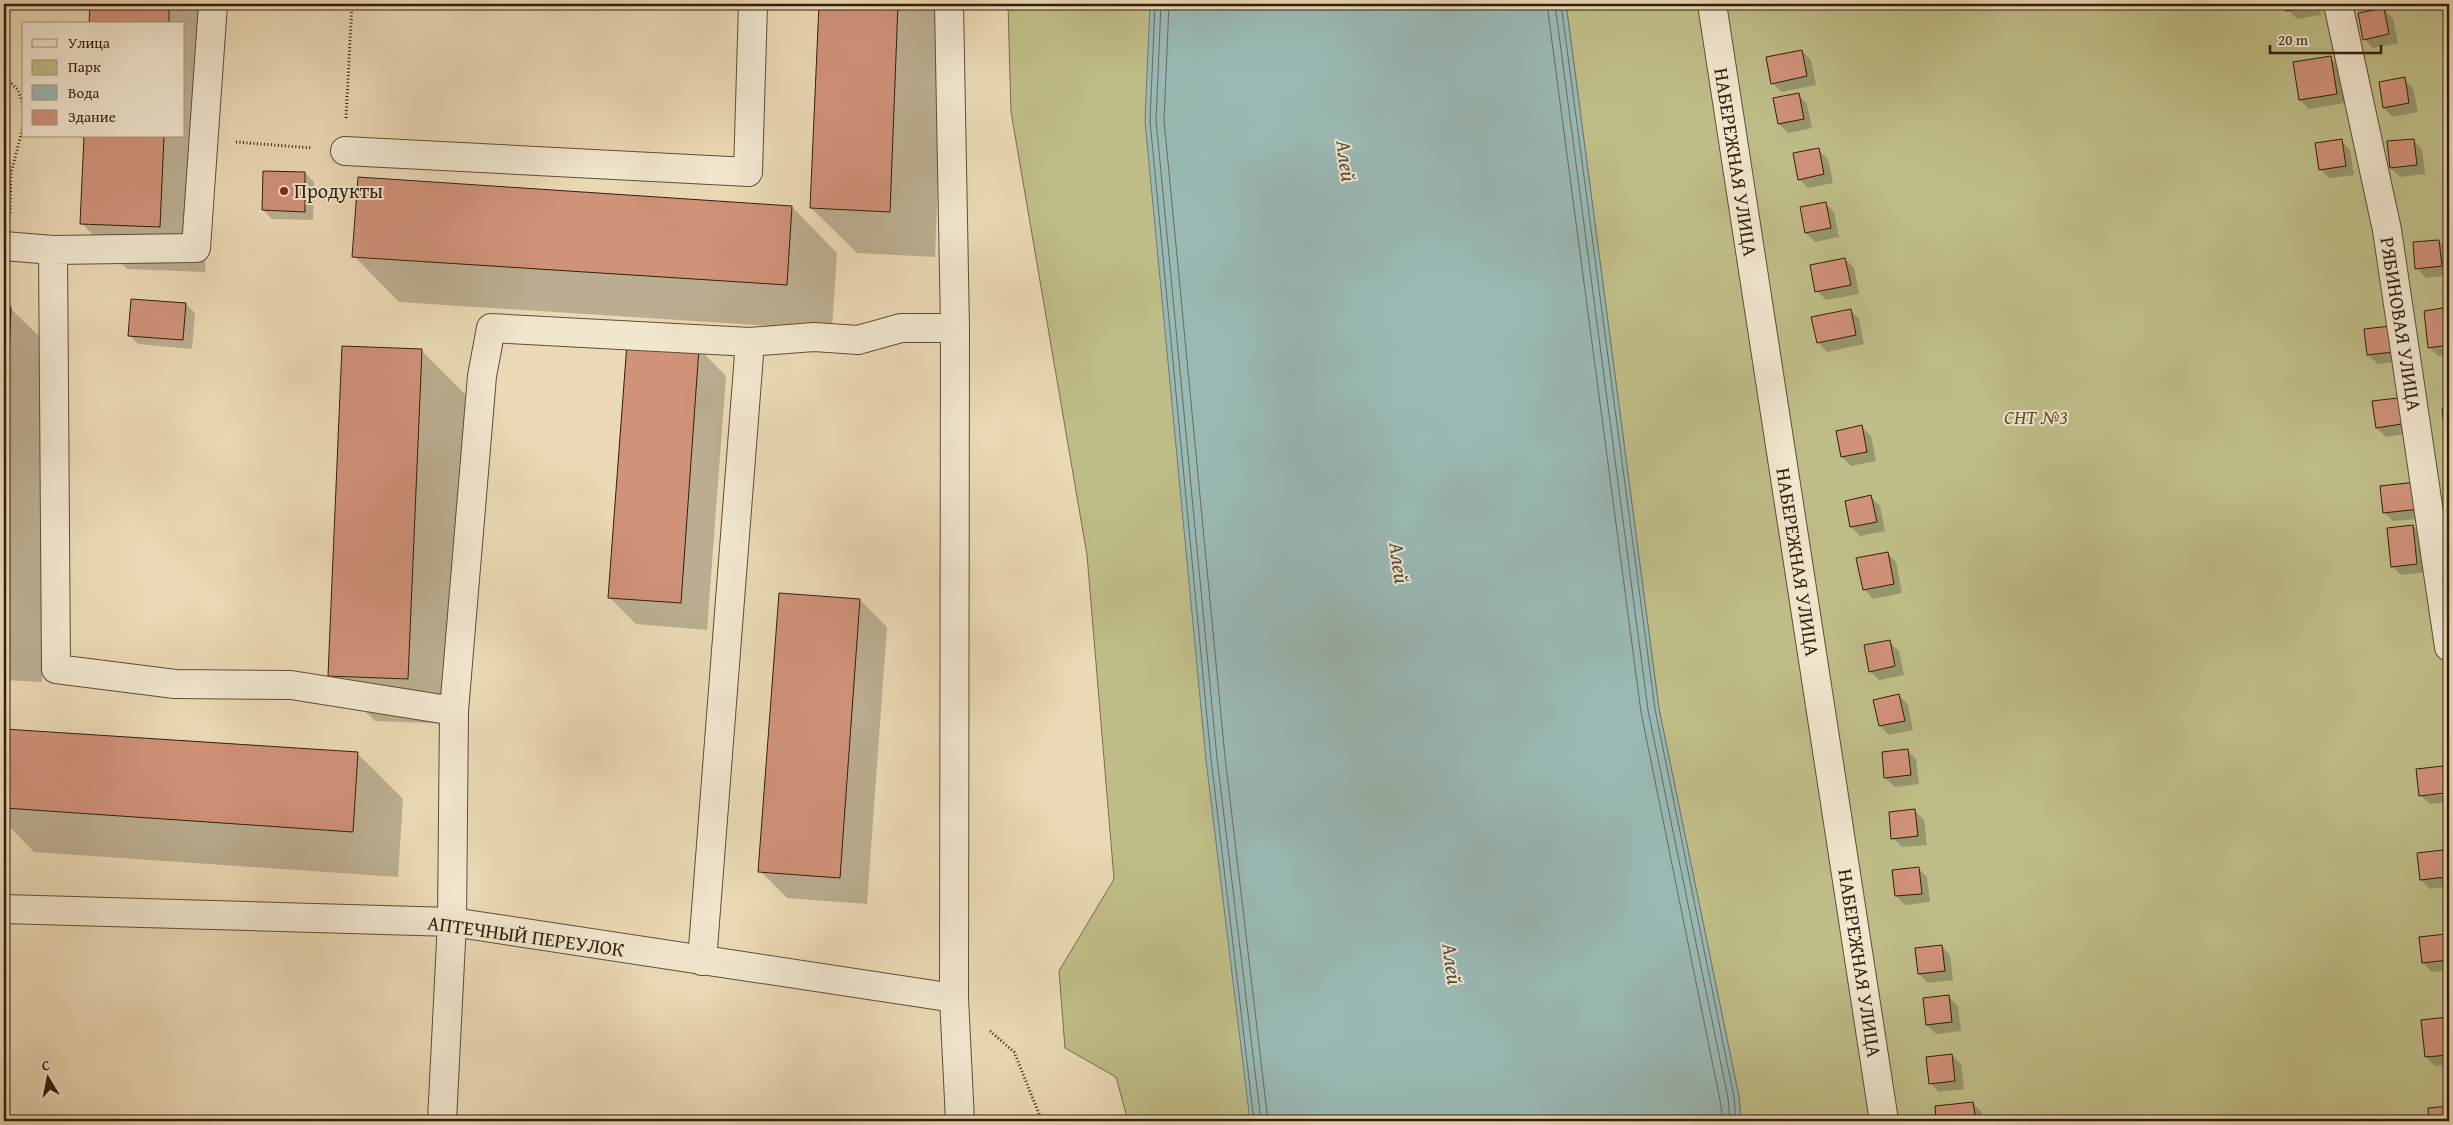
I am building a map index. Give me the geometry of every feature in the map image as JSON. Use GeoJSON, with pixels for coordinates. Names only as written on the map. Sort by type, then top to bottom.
{"type":"FeatureCollection","features":[{"type":"Feature","properties":{"kind":"street"},"geometry":{"type":"LineString","coordinates":[[7,246],[53,250],[196,248],[212,4]]}},
{"type":"Feature","properties":{"kind":"street"},"geometry":{"type":"LineString","coordinates":[[345,151],[748,172],[753,4]]}},
{"type":"Feature","properties":{"kind":"street"},"geometry":{"type":"LineString","coordinates":[[949,4],[955,328],[954,998],[960,1121]]}},
{"type":"Feature","properties":{"kind":"street","name":"НАБЕРЕЖНАЯ УЛИЦА"},"geometry":{"type":"LineString","coordinates":[[1712,4],[1884,1121]]}},
{"type":"Feature","properties":{"kind":"street","name":"РЯБИНОВАЯ УЛИЦА"},"geometry":{"type":"LineString","coordinates":[[2338,4],[2387,230],[2449,647]]}},
{"type":"Feature","properties":{"kind":"street"},"geometry":{"type":"LineString","coordinates":[[53,250],[56,669],[175,684],[291,685],[454,711]]}},
{"type":"Feature","properties":{"kind":"street"},"geometry":{"type":"LineString","coordinates":[[442,1121],[452,922],[454,711],[482,376],[491,328],[750,342],[814,337],[858,340],[901,328],[955,328]]}},
{"type":"Feature","properties":{"kind":"street"},"geometry":{"type":"LineString","coordinates":[[702,961],[750,342]]}},
{"type":"Feature","properties":{"kind":"street","name":"АПТЕЧНЫЙ ПЕРЕУЛОК"},"geometry":{"type":"LineString","coordinates":[[4,909],[452,922],[954,998]]}},
{"type":"Feature","properties":{"kind":"path"},"geometry":{"type":"LineString","coordinates":[[203,140],[345,151],[352,4]]}},
{"type":"Feature","properties":{"kind":"path"},"geometry":{"type":"LineString","coordinates":[[4,76],[18,90],[22,101]]}},
{"type":"Feature","properties":{"kind":"path"},"geometry":{"type":"LineString","coordinates":[[7,246],[11,173],[22,131]]}},
{"type":"Feature","properties":{"kind":"path"},"geometry":{"type":"LineString","coordinates":[[954,998],[1014,1052],[1042,1121]]}},
{"type":"Feature","properties":{"kind":"green space"},"geometry":{"type":"Polygon","coordinates":[[[1008,4],[1207,4],[1256,1121],[1128,1121],[1116,1077],[1065,1048],[1059,971],[1114,879],[1087,555],[1011,112],[1008,4]]]}},
{"type":"Feature","properties":{"kind":"green space","name":"СНТ №3"},"geometry":{"type":"Polygon","coordinates":[[[1566,4],[2449,4],[2449,1121],[1741,1121],[1739,1097],[1659,709],[1566,4]]]}},
{"type":"Feature","properties":{"kind":"water","name":"Алей"},"geometry":{"type":"Polygon","coordinates":[[[1150,4],[1566,4],[1659,709],[1739,1097],[1741,1121],[1250,1121],[1206,760],[1145,121],[1150,4]]]}},
{"type":"Feature","properties":{"kind":"building"},"geometry":{"type":"Polygon","coordinates":[[[90,4],[169,4],[169,22],[89,22],[90,4]]]}},
{"type":"Feature","properties":{"kind":"building"},"geometry":{"type":"Polygon","coordinates":[[[819,4],[898,4],[890,212],[810,208],[819,4]]]}},
{"type":"Feature","properties":{"kind":"building"},"geometry":{"type":"Polygon","coordinates":[[[2285,4],[2312,4],[2312,6],[2286,11],[2285,4]]]}},
{"type":"Feature","properties":{"kind":"building"},"geometry":{"type":"Polygon","coordinates":[[[2384,8],[2389,34],[2363,40],[2358,13],[2384,8]]]}},
{"type":"Feature","properties":{"kind":"building"},"geometry":{"type":"Polygon","coordinates":[[[1802,50],[1807,76],[1771,84],[1766,57],[1802,50]]]}},
{"type":"Feature","properties":{"kind":"building"},"geometry":{"type":"Polygon","coordinates":[[[2331,56],[2337,94],[2299,100],[2293,62],[2331,56]]]}},
{"type":"Feature","properties":{"kind":"building"},"geometry":{"type":"Polygon","coordinates":[[[2405,77],[2409,103],[2383,108],[2379,82],[2405,77]]]}},
{"type":"Feature","properties":{"kind":"building"},"geometry":{"type":"Polygon","coordinates":[[[1799,93],[1804,119],[1778,124],[1773,98],[1799,93]]]}},
{"type":"Feature","properties":{"kind":"building"},"geometry":{"type":"Polygon","coordinates":[[[84,138],[164,138],[160,227],[80,224],[84,138]]]}},
{"type":"Feature","properties":{"kind":"building"},"geometry":{"type":"Polygon","coordinates":[[[2342,139],[2346,166],[2319,170],[2315,143],[2342,139]]]}},
{"type":"Feature","properties":{"kind":"building"},"geometry":{"type":"Polygon","coordinates":[[[2414,139],[2417,165],[2390,168],[2387,141],[2414,139]]]}},
{"type":"Feature","properties":{"kind":"building"},"geometry":{"type":"Polygon","coordinates":[[[1819,148],[1824,174],[1798,180],[1793,153],[1819,148]]]}},
{"type":"Feature","properties":{"kind":"building","name":"Продукты"},"geometry":{"type":"Polygon","coordinates":[[[263,171],[305,172],[305,212],[262,210],[263,171]]]}},
{"type":"Feature","properties":{"kind":"building"},"geometry":{"type":"Polygon","coordinates":[[[358,177],[792,206],[787,285],[352,257],[358,177]]]}},
{"type":"Feature","properties":{"kind":"building"},"geometry":{"type":"Polygon","coordinates":[[[1826,202],[1831,228],[1805,233],[1800,207],[1826,202]]]}},
{"type":"Feature","properties":{"kind":"building"},"geometry":{"type":"Polygon","coordinates":[[[2439,240],[2442,266],[2415,269],[2413,242],[2439,240]]]}},
{"type":"Feature","properties":{"kind":"building"},"geometry":{"type":"Polygon","coordinates":[[[1845,258],[1851,285],[1815,292],[1810,265],[1845,258]]]}},
{"type":"Feature","properties":{"kind":"building"},"geometry":{"type":"Polygon","coordinates":[[[131,299],[186,303],[183,340],[128,336],[131,299]]]}},
{"type":"Feature","properties":{"kind":"building"},"geometry":{"type":"Polygon","coordinates":[[[4,306],[11,307],[4,483],[4,306]]]}},
{"type":"Feature","properties":{"kind":"building"},"geometry":{"type":"Polygon","coordinates":[[[2449,307],[2449,345],[2428,348],[2424,311],[2449,307]]]}},
{"type":"Feature","properties":{"kind":"building"},"geometry":{"type":"Polygon","coordinates":[[[1851,309],[1856,335],[1817,343],[1811,317],[1851,309]]]}},
{"type":"Feature","properties":{"kind":"building"},"geometry":{"type":"Polygon","coordinates":[[[2391,326],[2394,352],[2367,355],[2364,329],[2391,326]]]}},
{"type":"Feature","properties":{"kind":"building"},"geometry":{"type":"Polygon","coordinates":[[[627,343],[699,348],[681,603],[608,598],[627,343]]]}},
{"type":"Feature","properties":{"kind":"building"},"geometry":{"type":"Polygon","coordinates":[[[342,346],[422,349],[408,679],[328,676],[342,346]]]}},
{"type":"Feature","properties":{"kind":"building"},"geometry":{"type":"Polygon","coordinates":[[[2398,398],[2402,424],[2376,428],[2372,401],[2398,398]]]}},
{"type":"Feature","properties":{"kind":"building"},"geometry":{"type":"Polygon","coordinates":[[[2449,408],[2449,444],[2446,444],[2442,409],[2449,408]]]}},
{"type":"Feature","properties":{"kind":"building"},"geometry":{"type":"Polygon","coordinates":[[[1862,425],[1867,452],[1841,457],[1836,431],[1862,425]]]}},
{"type":"Feature","properties":{"kind":"building"},"geometry":{"type":"Polygon","coordinates":[[[2417,482],[2420,509],[2383,513],[2380,486],[2417,482]]]}},
{"type":"Feature","properties":{"kind":"building"},"geometry":{"type":"Polygon","coordinates":[[[1871,495],[1877,522],[1850,527],[1845,501],[1871,495]]]}},
{"type":"Feature","properties":{"kind":"building"},"geometry":{"type":"Polygon","coordinates":[[[2413,525],[2417,564],[2391,567],[2387,528],[2413,525]]]}},
{"type":"Feature","properties":{"kind":"building"},"geometry":{"type":"Polygon","coordinates":[[[1888,552],[1894,584],[1863,590],[1856,558],[1888,552]]]}},
{"type":"Feature","properties":{"kind":"building"},"geometry":{"type":"Polygon","coordinates":[[[779,593],[860,599],[840,878],[758,872],[779,593]]]}},
{"type":"Feature","properties":{"kind":"building"},"geometry":{"type":"Polygon","coordinates":[[[1890,640],[1895,666],[1869,672],[1864,645],[1890,640]]]}},
{"type":"Feature","properties":{"kind":"building"},"geometry":{"type":"Polygon","coordinates":[[[1899,694],[1905,721],[1879,726],[1873,700],[1899,694]]]}},
{"type":"Feature","properties":{"kind":"building"},"geometry":{"type":"Polygon","coordinates":[[[4,729],[358,752],[353,832],[4,808],[4,729]]]}},
{"type":"Feature","properties":{"kind":"building"},"geometry":{"type":"Polygon","coordinates":[[[1908,749],[1911,775],[1884,778],[1882,752],[1908,749]]]}},
{"type":"Feature","properties":{"kind":"building"},"geometry":{"type":"Polygon","coordinates":[[[2443,766],[2446,793],[2419,796],[2416,769],[2443,766]]]}},
{"type":"Feature","properties":{"kind":"building"},"geometry":{"type":"Polygon","coordinates":[[[1915,809],[1918,836],[1891,839],[1889,812],[1915,809]]]}},
{"type":"Feature","properties":{"kind":"building"},"geometry":{"type":"Polygon","coordinates":[[[2443,850],[2446,877],[2420,880],[2417,853],[2443,850]]]}},
{"type":"Feature","properties":{"kind":"building"},"geometry":{"type":"Polygon","coordinates":[[[1919,867],[1922,894],[1895,896],[1892,870],[1919,867]]]}},
{"type":"Feature","properties":{"kind":"building"},"geometry":{"type":"Polygon","coordinates":[[[2446,934],[2448,960],[2422,963],[2419,937],[2446,934]]]}},
{"type":"Feature","properties":{"kind":"building"},"geometry":{"type":"Polygon","coordinates":[[[1942,945],[1945,971],[1918,974],[1915,948],[1942,945]]]}},
{"type":"Feature","properties":{"kind":"building"},"geometry":{"type":"Polygon","coordinates":[[[1949,995],[1952,1022],[1926,1025],[1923,998],[1949,995]]]}},
{"type":"Feature","properties":{"kind":"building"},"geometry":{"type":"Polygon","coordinates":[[[2448,1017],[2449,1055],[2425,1057],[2421,1020],[2448,1017]]]}},
{"type":"Feature","properties":{"kind":"building"},"geometry":{"type":"Polygon","coordinates":[[[1952,1054],[1955,1081],[1929,1084],[1926,1057],[1952,1054]]]}},
{"type":"Feature","properties":{"kind":"building"},"geometry":{"type":"Polygon","coordinates":[[[1973,1102],[1976,1121],[1936,1121],[1935,1106],[1973,1102]]]}},
{"type":"Feature","properties":{"kind":"building"},"geometry":{"type":"Polygon","coordinates":[[[2449,1106],[2449,1121],[2429,1121],[2428,1108],[2449,1106]]]}},
{"type":"Feature","properties":{"kind":"place","name":"Продукты"},"geometry":{"type":"Point","coordinates":[284,191]}}]}
